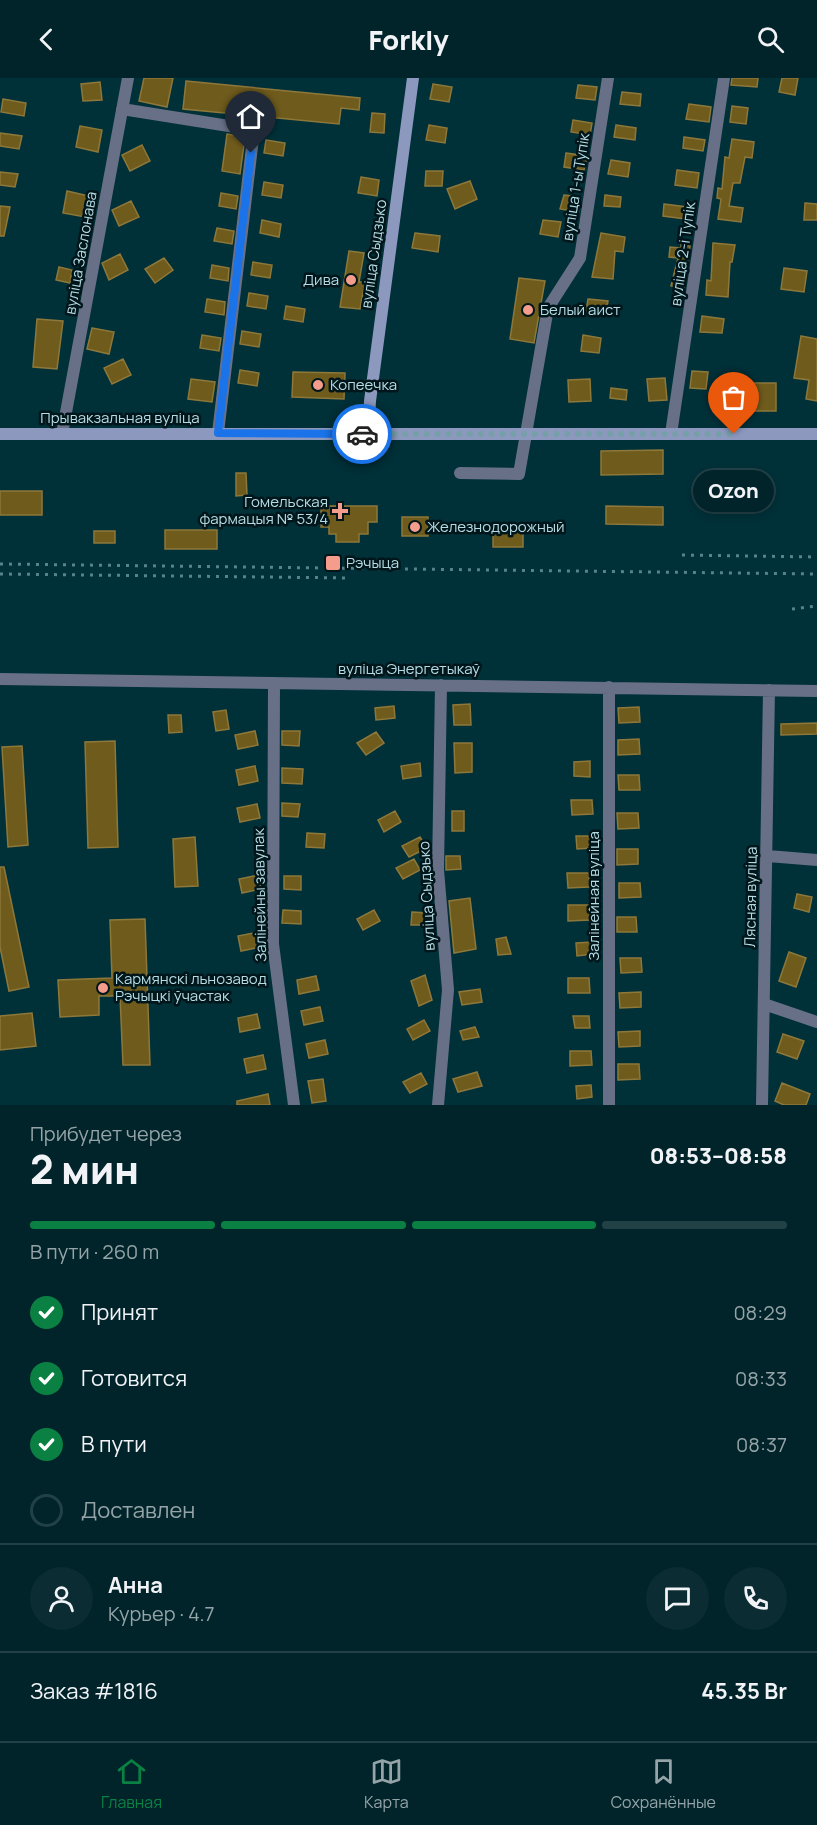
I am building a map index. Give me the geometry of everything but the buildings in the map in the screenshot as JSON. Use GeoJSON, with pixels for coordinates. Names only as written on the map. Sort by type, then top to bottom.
{"type":"FeatureCollection","features":[{"type":"Feature","properties":{"kind":"main road","name":"вуліца Сыдзько"},"geometry":{"type":"LineString","coordinates":[[368,434],[370,401],[413,78]]}},
{"type":"Feature","properties":{"kind":"main road","name":"Прывакзальная вуліца"},"geometry":{"type":"LineString","coordinates":[[0,434],[817,434]]}},
{"type":"Feature","properties":{"kind":"street","name":"вуліца Заслонава"},"geometry":{"type":"LineString","coordinates":[[62,434],[128,78]]}},
{"type":"Feature","properties":{"kind":"street","name":"вуліца 1-ы Тупік"},"geometry":{"type":"LineString","coordinates":[[460,473],[519,474],[528,434],[548,308],[580,258],[608,78]]}},
{"type":"Feature","properties":{"kind":"street","name":"вуліца 2-і Тупік"},"geometry":{"type":"LineString","coordinates":[[671,434],[724,78]]}},
{"type":"Feature","properties":{"kind":"street"},"geometry":{"type":"LineString","coordinates":[[122,109],[254,130],[218,433]]}},
{"type":"Feature","properties":{"kind":"street","name":"вуліца Энергетыкаў"},"geometry":{"type":"LineString","coordinates":[[0,679],[817,691]]}},
{"type":"Feature","properties":{"kind":"street","name":"Залінейны завулак"},"geometry":{"type":"LineString","coordinates":[[274,683],[273,944],[294,1105]]}},
{"type":"Feature","properties":{"kind":"street","name":"вуліца Сыдзько"},"geometry":{"type":"LineString","coordinates":[[438,1105],[448,990],[438,870],[441,685]]}},
{"type":"Feature","properties":{"kind":"street","name":"Залінейная вуліца"},"geometry":{"type":"LineString","coordinates":[[609,687],[609,1105]]}},
{"type":"Feature","properties":{"kind":"street","name":"Лясная вуліца"},"geometry":{"type":"LineString","coordinates":[[762,1105],[769,690]]}},
{"type":"Feature","properties":{"kind":"street"},"geometry":{"type":"LineString","coordinates":[[768,856],[817,860]]}},
{"type":"Feature","properties":{"kind":"street"},"geometry":{"type":"LineString","coordinates":[[764,1004],[817,1022]]}},
{"type":"Feature","properties":{"kind":"railway"},"geometry":{"type":"LineString","coordinates":[[682,555],[817,557]]}},
{"type":"Feature","properties":{"kind":"railway"},"geometry":{"type":"LineString","coordinates":[[0,564],[817,574]]}},
{"type":"Feature","properties":{"kind":"railway"},"geometry":{"type":"LineString","coordinates":[[0,574],[351,578]]}},
{"type":"Feature","properties":{"kind":"railway"},"geometry":{"type":"LineString","coordinates":[[792,609],[817,606]]}},
{"type":"Feature","properties":{"kind":"way so far"},"geometry":{"type":"LineString","coordinates":[[362,434],[734,434]]}},
{"type":"Feature","properties":{"kind":"place","name":"Дива"},"geometry":{"type":"Point","coordinates":[351,280]}},
{"type":"Feature","properties":{"kind":"place","name":"Белый аист"},"geometry":{"type":"Point","coordinates":[528,310]}},
{"type":"Feature","properties":{"kind":"place","name":"Копеечка"},"geometry":{"type":"Point","coordinates":[318,385]}},
{"type":"Feature","properties":{"kind":"place","name":"Ozon"},"geometry":{"type":"Point","coordinates":[734,434]}},
{"type":"Feature","properties":{"kind":"place","name":"Гомельская фармацыя № 53/4"},"geometry":{"type":"Point","coordinates":[340,511]}},
{"type":"Feature","properties":{"kind":"place","name":"Железнодорожный"},"geometry":{"type":"Point","coordinates":[415,527]}},
{"type":"Feature","properties":{"kind":"place","name":"Рэчыца"},"geometry":{"type":"Point","coordinates":[333,563]}},
{"type":"Feature","properties":{"kind":"place","name":"Кармянскі льнозавод Рэчыцкі ўчастак"},"geometry":{"type":"Point","coordinates":[103,988]}},
{"type":"Feature","properties":{"kind":"route"},"geometry":{"type":"LineString","coordinates":[[251,153],[218,433],[362,434]]}}]}
